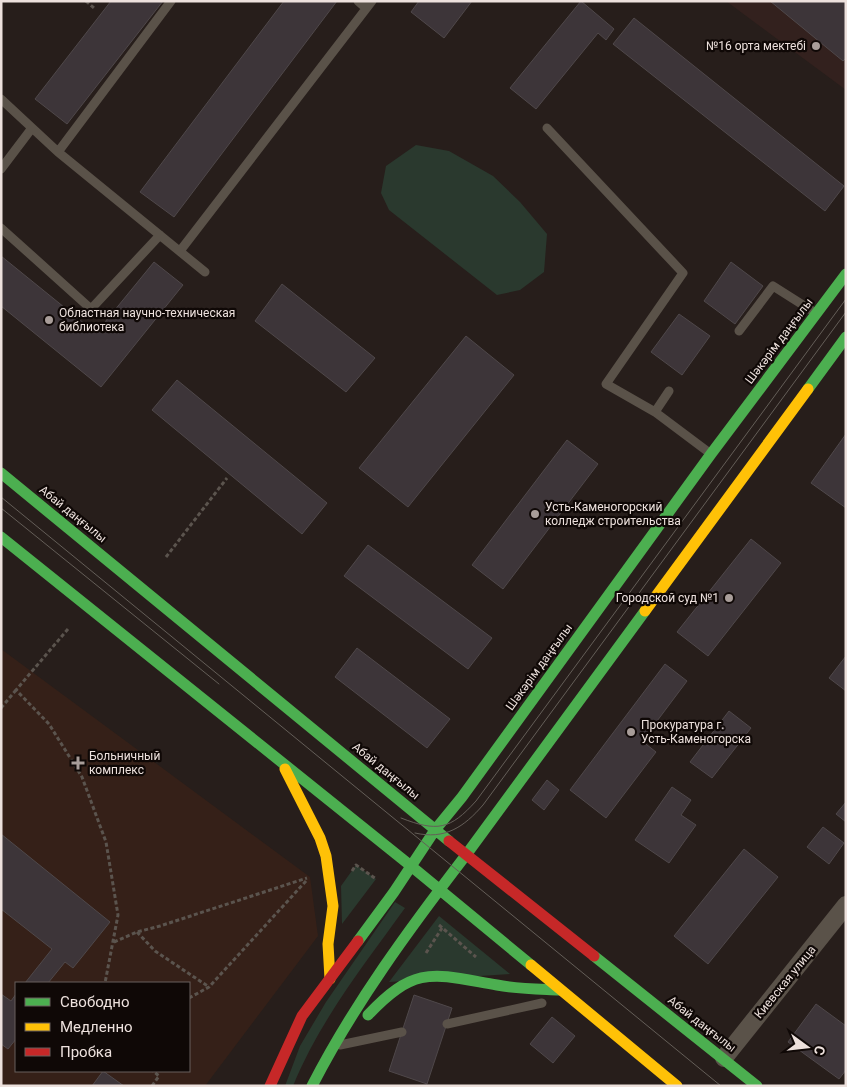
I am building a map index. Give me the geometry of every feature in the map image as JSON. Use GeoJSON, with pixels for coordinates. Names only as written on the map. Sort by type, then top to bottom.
{"type":"FeatureCollection","features":[{"type":"Feature","properties":{"kind":"main road","name":"Шәкәрім даңғылы"},"geometry":{"type":"LineString","coordinates":[[270,1086],[302,1016],[435,830],[462,796],[711,454],[846,274]]}},
{"type":"Feature","properties":{"kind":"main road"},"geometry":{"type":"LineString","coordinates":[[312,1086],[332,1046],[440,890],[846,337]]}},
{"type":"Feature","properties":{"kind":"main road","name":"Абай даңғылы"},"geometry":{"type":"LineString","coordinates":[[1,473],[435,830],[757,1086]]}},
{"type":"Feature","properties":{"kind":"main road"},"geometry":{"type":"LineString","coordinates":[[1,537],[411,866],[677,1086]]}},
{"type":"Feature","properties":{"kind":"main road"},"geometry":{"type":"LineString","coordinates":[[283,763],[320,838],[326,856],[333,906],[328,944],[330,979]]}},
{"type":"Feature","properties":{"kind":"main road"},"geometry":{"type":"LineString","coordinates":[[344,1029],[353,1028],[364,1021],[384,997],[396,987],[421,976],[454,975],[522,989],[559,990]]}},
{"type":"Feature","properties":{"kind":"street","name":"Киевская улица"},"geometry":{"type":"LineString","coordinates":[[724,1058],[846,905]]}},
{"type":"Feature","properties":{"kind":"lane"},"geometry":{"type":"LineString","coordinates":[[58,152],[171,1]]}},
{"type":"Feature","properties":{"kind":"lane"},"geometry":{"type":"LineString","coordinates":[[180,251],[369,5],[358,1]]}},
{"type":"Feature","properties":{"kind":"lane"},"geometry":{"type":"LineString","coordinates":[[1,99],[58,152],[206,272]]}},
{"type":"Feature","properties":{"kind":"lane"},"geometry":{"type":"LineString","coordinates":[[1,169],[32,128]]}},
{"type":"Feature","properties":{"kind":"lane"},"geometry":{"type":"LineString","coordinates":[[547,128],[683,273],[606,384],[655,412],[711,454]]}},
{"type":"Feature","properties":{"kind":"lane"},"geometry":{"type":"LineString","coordinates":[[1,228],[92,309],[160,235]]}},
{"type":"Feature","properties":{"kind":"lane"},"geometry":{"type":"LineString","coordinates":[[739,331],[773,286],[817,314]]}},
{"type":"Feature","properties":{"kind":"lane"},"geometry":{"type":"LineString","coordinates":[[655,412],[669,391]]}},
{"type":"Feature","properties":{"kind":"lane"},"geometry":{"type":"LineString","coordinates":[[447,1024],[532,1003],[573,1000]]}},
{"type":"Feature","properties":{"kind":"lane"},"geometry":{"type":"LineString","coordinates":[[332,1046],[402,1032]]}},
{"type":"Feature","properties":{"kind":"path"},"geometry":{"type":"LineString","coordinates":[[86,1],[94,8]]}},
{"type":"Feature","properties":{"kind":"path"},"geometry":{"type":"LineString","coordinates":[[166,557],[227,478]]}},
{"type":"Feature","properties":{"kind":"path"},"geometry":{"type":"LineString","coordinates":[[1,708],[68,629]]}},
{"type":"Feature","properties":{"kind":"path"},"geometry":{"type":"LineString","coordinates":[[16,690],[48,724],[82,777],[106,842],[118,915],[105,982]]}},
{"type":"Feature","properties":{"kind":"path"},"geometry":{"type":"LineString","coordinates":[[351,872],[356,865],[376,879]]}},
{"type":"Feature","properties":{"kind":"path"},"geometry":{"type":"LineString","coordinates":[[113,942],[137,932],[310,876],[209,988],[190,998]]}},
{"type":"Feature","properties":{"kind":"path"},"geometry":{"type":"LineString","coordinates":[[434,922],[477,958]]}},
{"type":"Feature","properties":{"kind":"path"},"geometry":{"type":"LineString","coordinates":[[422,959],[442,928]]}},
{"type":"Feature","properties":{"kind":"path"},"geometry":{"type":"LineString","coordinates":[[137,932],[154,951],[209,988]]}},
{"type":"Feature","properties":{"kind":"path"},"geometry":{"type":"LineString","coordinates":[[152,1086],[159,1076],[154,1072]]}},
{"type":"Feature","properties":{"kind":"shaded area","name":"№16 орта мектебі"},"geometry":{"type":"Polygon","coordinates":[[[726,1],[846,1],[846,90],[726,1]]]}},
{"type":"Feature","properties":{"kind":"shaded area","name":"Больничный комплекс"},"geometry":{"type":"Polygon","coordinates":[[[1,649],[310,877],[318,936],[205,1086],[1,1086],[1,649]]]}},
{"type":"Feature","properties":{"kind":"green space"},"geometry":{"type":"Polygon","coordinates":[[[416,145],[449,151],[493,176],[520,202],[547,234],[544,272],[520,290],[497,295],[389,210],[381,193],[386,166],[416,145]]]}},
{"type":"Feature","properties":{"kind":"green space"},"geometry":{"type":"Polygon","coordinates":[[[356,865],[376,879],[342,924],[341,886],[356,865]]]}},
{"type":"Feature","properties":{"kind":"green space"},"geometry":{"type":"Polygon","coordinates":[[[395,902],[405,908],[329,1016],[293,1086],[285,1086],[300,1046],[326,1002],[395,902]]]}},
{"type":"Feature","properties":{"kind":"green space"},"geometry":{"type":"Polygon","coordinates":[[[439,916],[510,974],[389,982],[439,916]]]}},
{"type":"Feature","properties":{"kind":"building"},"geometry":{"type":"Polygon","coordinates":[[[111,1],[163,1],[67,124],[35,99],[111,1]]]}},
{"type":"Feature","properties":{"kind":"building"},"geometry":{"type":"Polygon","coordinates":[[[284,1],[337,1],[174,217],[140,192],[284,1]]]}},
{"type":"Feature","properties":{"kind":"building"},"geometry":{"type":"Polygon","coordinates":[[[419,1],[472,1],[444,38],[411,12],[419,1]]]}},
{"type":"Feature","properties":{"kind":"building"},"geometry":{"type":"Polygon","coordinates":[[[581,1],[614,29],[606,40],[598,33],[536,109],[510,88],[581,1]]]}},
{"type":"Feature","properties":{"kind":"building","name":"№16 орта мектебі"},"geometry":{"type":"Polygon","coordinates":[[[770,1],[846,1],[846,58],[843,61],[770,1]]]}},
{"type":"Feature","properties":{"kind":"building"},"geometry":{"type":"Polygon","coordinates":[[[634,18],[844,186],[825,211],[613,44],[634,18]]]}},
{"type":"Feature","properties":{"kind":"building","name":"Областная научно-техническая библиотека"},"geometry":{"type":"Polygon","coordinates":[[[1,256],[96,333],[154,262],[183,285],[101,387],[1,306],[1,256]]]}},
{"type":"Feature","properties":{"kind":"building"},"geometry":{"type":"Polygon","coordinates":[[[731,262],[763,286],[735,324],[704,301],[731,262]]]}},
{"type":"Feature","properties":{"kind":"building"},"geometry":{"type":"Polygon","coordinates":[[[282,284],[375,358],[346,392],[255,321],[282,284]]]}},
{"type":"Feature","properties":{"kind":"building"},"geometry":{"type":"Polygon","coordinates":[[[679,314],[710,336],[682,375],[651,352],[679,314]]]}},
{"type":"Feature","properties":{"kind":"building"},"geometry":{"type":"Polygon","coordinates":[[[466,336],[514,375],[408,507],[359,468],[466,336]]]}},
{"type":"Feature","properties":{"kind":"building"},"geometry":{"type":"Polygon","coordinates":[[[177,380],[327,503],[302,534],[152,410],[177,380]]]}},
{"type":"Feature","properties":{"kind":"building"},"geometry":{"type":"Polygon","coordinates":[[[846,434],[846,508],[811,483],[846,434]]]}},
{"type":"Feature","properties":{"kind":"building","name":"Усть-Каменогорский колледж строительства"},"geometry":{"type":"Polygon","coordinates":[[[567,440],[598,464],[503,589],[472,565],[567,440]]]}},
{"type":"Feature","properties":{"kind":"building","name":"Городской суд №1"},"geometry":{"type":"Polygon","coordinates":[[[751,539],[781,563],[708,656],[677,632],[751,539]]]}},
{"type":"Feature","properties":{"kind":"building"},"geometry":{"type":"Polygon","coordinates":[[[368,545],[492,638],[468,669],[344,576],[368,545]]]}},
{"type":"Feature","properties":{"kind":"building"},"geometry":{"type":"Polygon","coordinates":[[[357,648],[450,719],[427,748],[335,677],[357,648]]]}},
{"type":"Feature","properties":{"kind":"building"},"geometry":{"type":"Polygon","coordinates":[[[846,656],[846,691],[829,678],[846,656]]]}},
{"type":"Feature","properties":{"kind":"building","name":"Прокуратура г. Усть-Каменогорска"},"geometry":{"type":"Polygon","coordinates":[[[665,664],[687,681],[642,741],[656,752],[606,818],[570,790],[665,664]]]}},
{"type":"Feature","properties":{"kind":"building"},"geometry":{"type":"Polygon","coordinates":[[[729,711],[751,728],[712,778],[690,762],[729,711]]]}},
{"type":"Feature","properties":{"kind":"building"},"geometry":{"type":"Polygon","coordinates":[[[547,780],[559,790],[544,810],[532,800],[547,780]]]}},
{"type":"Feature","properties":{"kind":"building"},"geometry":{"type":"Polygon","coordinates":[[[672,787],[691,800],[681,815],[696,825],[669,863],[635,840],[672,787]]]}},
{"type":"Feature","properties":{"kind":"building"},"geometry":{"type":"Polygon","coordinates":[[[846,802],[846,822],[836,814],[846,802]]]}},
{"type":"Feature","properties":{"kind":"building"},"geometry":{"type":"Polygon","coordinates":[[[823,827],[844,843],[829,864],[807,847],[823,827]]]}},
{"type":"Feature","properties":{"kind":"building"},"geometry":{"type":"Polygon","coordinates":[[[1,834],[110,922],[73,968],[65,962],[49,982],[26,982],[52,949],[1,909],[1,834]]]}},
{"type":"Feature","properties":{"kind":"building"},"geometry":{"type":"Polygon","coordinates":[[[744,849],[778,877],[708,964],[674,936],[744,849]]]}},
{"type":"Feature","properties":{"kind":"building"},"geometry":{"type":"Polygon","coordinates":[[[1,994],[11,1001],[15,995],[15,1040],[8,1049],[1,1044],[1,994]]]}},
{"type":"Feature","properties":{"kind":"building"},"geometry":{"type":"Polygon","coordinates":[[[414,995],[452,1008],[427,1084],[389,1071],[414,995]]]}},
{"type":"Feature","properties":{"kind":"building"},"geometry":{"type":"Polygon","coordinates":[[[816,1004],[846,1026],[846,1070],[839,1079],[788,1042],[816,1004]]]}},
{"type":"Feature","properties":{"kind":"building"},"geometry":{"type":"Polygon","coordinates":[[[552,1017],[575,1036],[553,1063],[530,1044],[552,1017]]]}},
{"type":"Feature","properties":{"kind":"building"},"geometry":{"type":"Polygon","coordinates":[[[102,1072],[104,1072],[124,1086],[92,1086],[102,1072]]]}},
{"type":"Feature","properties":{"kind":"tram line"},"geometry":{"type":"LineString","coordinates":[[401,818],[424,825],[442,826],[458,818],[476,801],[846,299]]}},
{"type":"Feature","properties":{"kind":"tram line"},"geometry":{"type":"LineString","coordinates":[[415,833],[436,835],[453,830],[469,820],[483,805],[846,312]]}},
{"type":"Feature","properties":{"kind":"tram line"},"geometry":{"type":"LineString","coordinates":[[1,497],[721,1086]]}},
{"type":"Feature","properties":{"kind":"tram line"},"geometry":{"type":"LineString","coordinates":[[1,508],[219,684]]}},
{"type":"Feature","properties":{"kind":"traffic: fast"},"geometry":{"type":"LineString","coordinates":[[435,830],[462,797],[711,454],[846,274]]}},
{"type":"Feature","properties":{"kind":"traffic: fast"},"geometry":{"type":"LineString","coordinates":[[808,389],[846,337]]}},
{"type":"Feature","properties":{"kind":"traffic: fast"},"geometry":{"type":"LineString","coordinates":[[1,473],[449,841]]}},
{"type":"Feature","properties":{"kind":"traffic: fast"},"geometry":{"type":"LineString","coordinates":[[1,537],[411,866],[531,965]]}},
{"type":"Feature","properties":{"kind":"traffic: fast"},"geometry":{"type":"LineString","coordinates":[[466,855],[645,611]]}},
{"type":"Feature","properties":{"kind":"traffic: fast"},"geometry":{"type":"LineString","coordinates":[[358,941],[394,892],[435,830]]}},
{"type":"Feature","properties":{"kind":"traffic: fast"},"geometry":{"type":"LineString","coordinates":[[312,1086],[364,996],[424,910],[466,855]]}},
{"type":"Feature","properties":{"kind":"traffic: fast"},"geometry":{"type":"LineString","coordinates":[[594,956],[757,1086]]}},
{"type":"Feature","properties":{"kind":"traffic: fast"},"geometry":{"type":"LineString","coordinates":[[368,1015],[400,987],[413,980],[427,977],[441,976],[528,989],[559,990]]}},
{"type":"Feature","properties":{"kind":"traffic: slow"},"geometry":{"type":"LineString","coordinates":[[645,611],[808,389]]}},
{"type":"Feature","properties":{"kind":"traffic: slow"},"geometry":{"type":"LineString","coordinates":[[285,769],[320,838],[326,856],[333,906],[328,944],[330,979]]}},
{"type":"Feature","properties":{"kind":"traffic: slow"},"geometry":{"type":"LineString","coordinates":[[531,965],[677,1086]]}},
{"type":"Feature","properties":{"kind":"traffic: jam"},"geometry":{"type":"LineString","coordinates":[[449,841],[594,956]]}},
{"type":"Feature","properties":{"kind":"traffic: jam"},"geometry":{"type":"LineString","coordinates":[[270,1086],[302,1016],[358,941]]}},
{"type":"Feature","properties":{"kind":"place","name":"№16 орта мектебі"},"geometry":{"type":"Point","coordinates":[816,46]}},
{"type":"Feature","properties":{"kind":"place","name":"Областная научно-техническая библиотека"},"geometry":{"type":"Point","coordinates":[49,320]}},
{"type":"Feature","properties":{"kind":"place","name":"Усть-Каменогорский колледж строительства"},"geometry":{"type":"Point","coordinates":[535,514]}},
{"type":"Feature","properties":{"kind":"place","name":"Городской суд №1"},"geometry":{"type":"Point","coordinates":[729,598]}},
{"type":"Feature","properties":{"kind":"place","name":"Прокуратура г. Усть-Каменогорска"},"geometry":{"type":"Point","coordinates":[631,732]}},
{"type":"Feature","properties":{"kind":"place","name":"Больничный комплекс"},"geometry":{"type":"Point","coordinates":[78,763]}}]}
